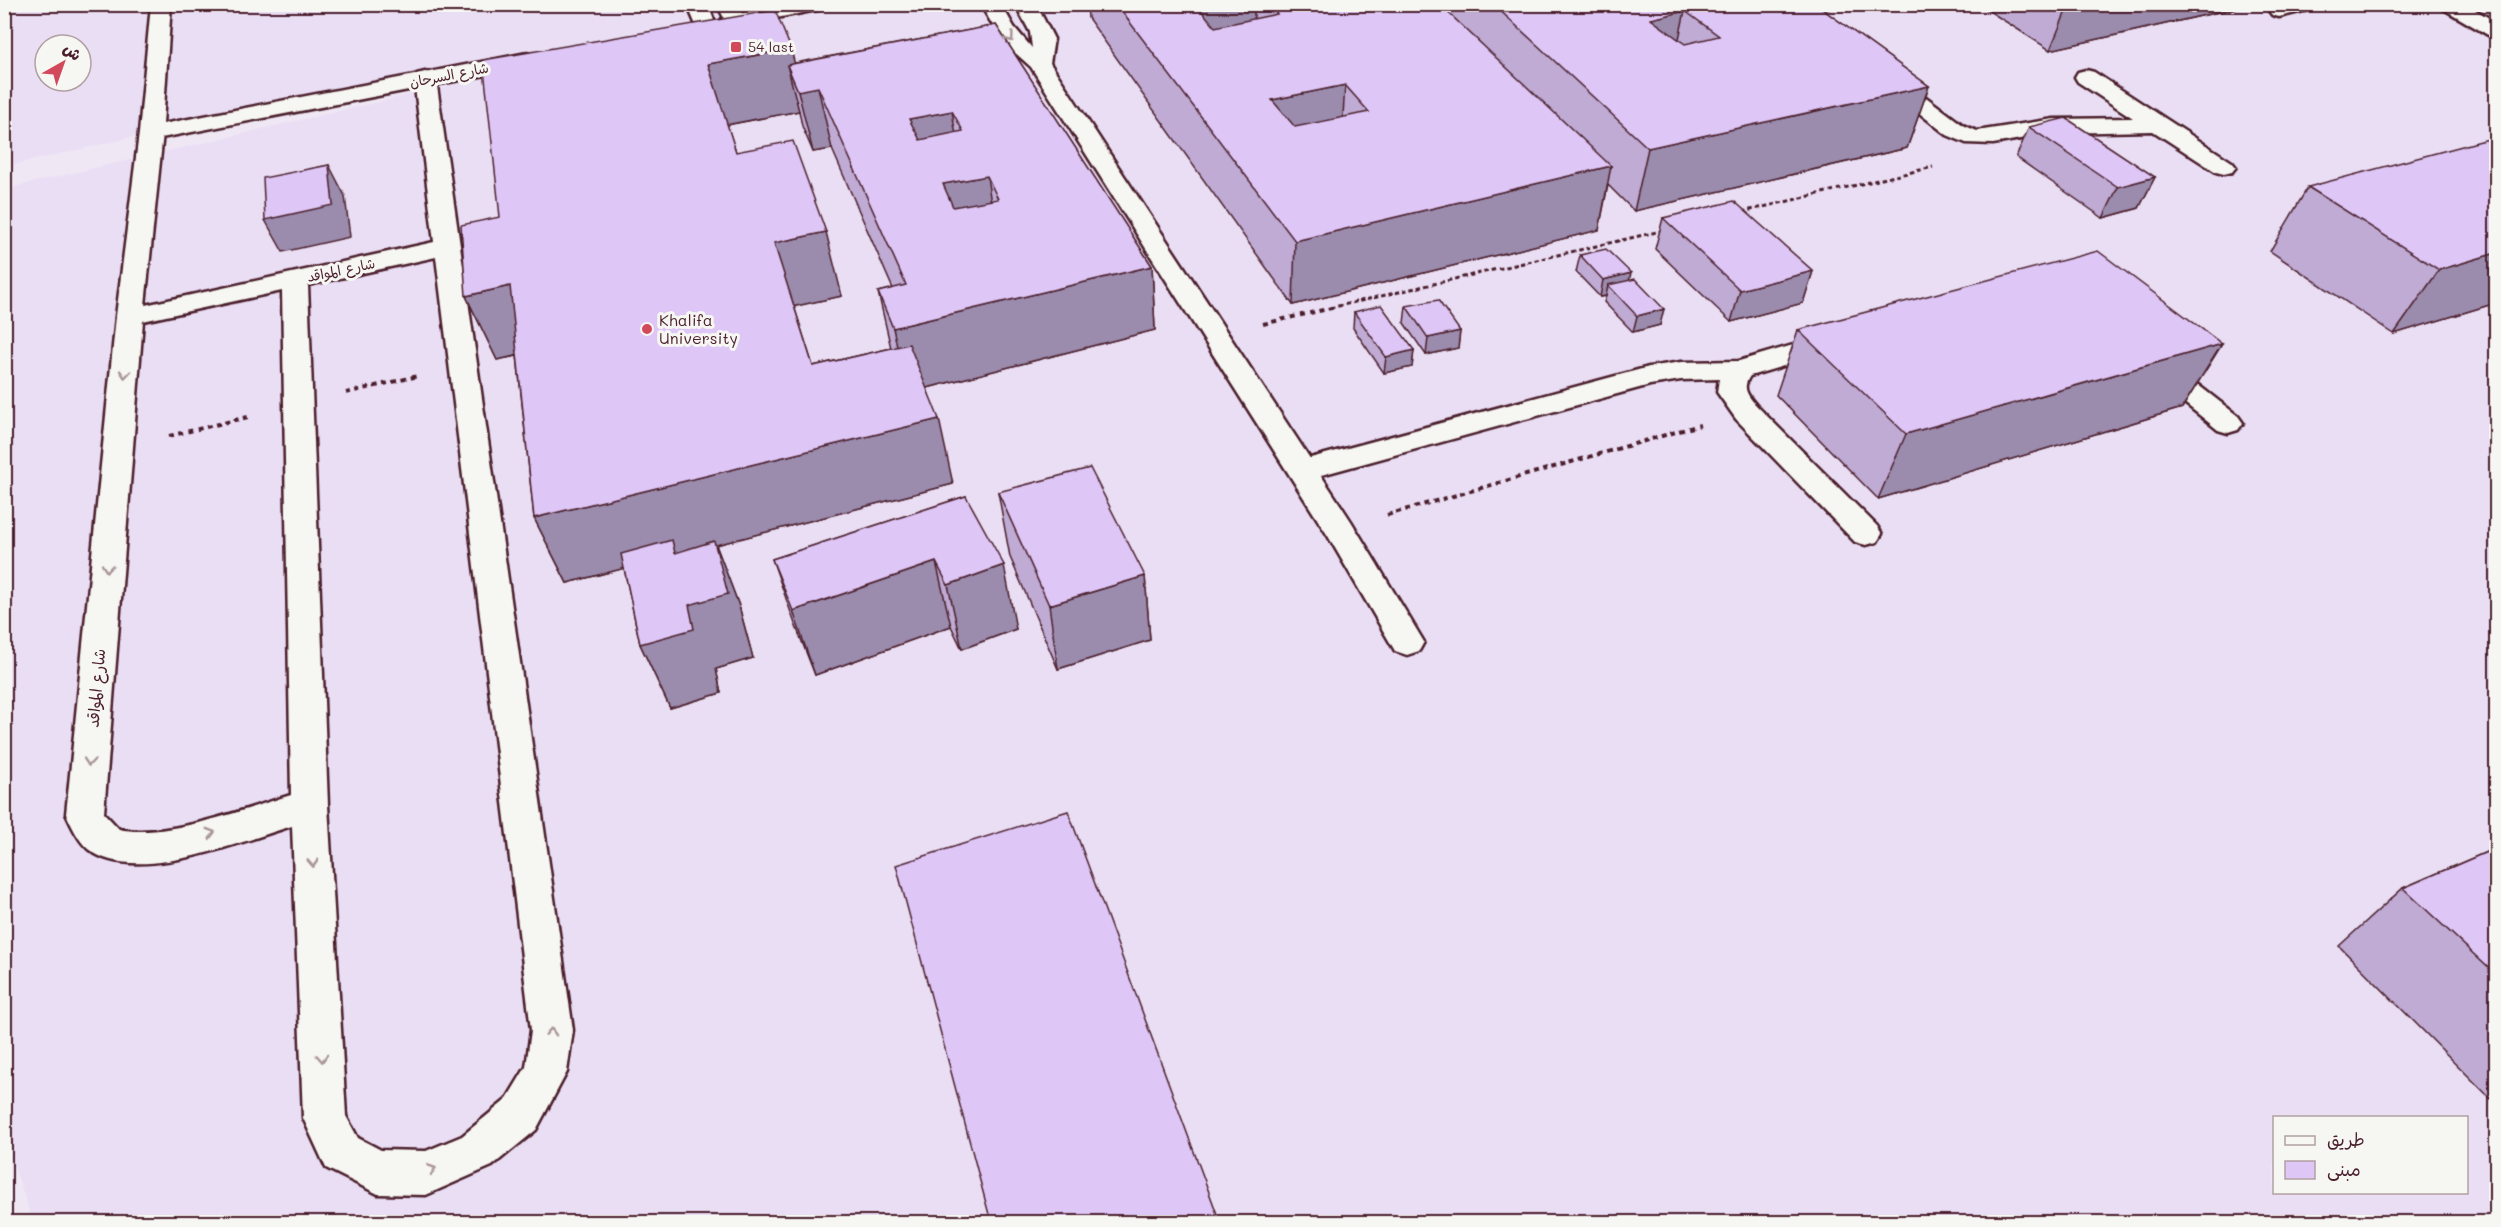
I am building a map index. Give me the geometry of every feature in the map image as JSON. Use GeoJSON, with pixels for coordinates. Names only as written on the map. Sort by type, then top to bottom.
{"type":"FeatureCollection","features":[{"type":"Feature","properties":{"kind":"street","name":"شارع المواقد"},"geometry":{"type":"LineString","coordinates":[[161,4],[151,133],[130,316],[85,814],[94,832],[113,845],[140,849],[175,843],[310,805]]}},
{"type":"Feature","properties":{"kind":"street"},"geometry":{"type":"LineString","coordinates":[[697,4],[705,26]]}},
{"type":"Feature","properties":{"kind":"street"},"geometry":{"type":"LineString","coordinates":[[682,30],[705,26],[730,12],[817,4]]}},
{"type":"Feature","properties":{"kind":"street"},"geometry":{"type":"LineString","coordinates":[[990,4],[1013,42],[1039,63],[1303,470],[1407,642]]}},
{"type":"Feature","properties":{"kind":"street"},"geometry":{"type":"LineString","coordinates":[[1025,4],[1044,40],[1044,51],[1039,63]]}},
{"type":"Feature","properties":{"kind":"street"},"geometry":{"type":"LineString","coordinates":[[2279,11],[2309,4]]}},
{"type":"Feature","properties":{"kind":"street"},"geometry":{"type":"LineString","coordinates":[[2449,4],[2496,30]]}},
{"type":"Feature","properties":{"kind":"street"},"geometry":{"type":"LineString","coordinates":[[2478,4],[2496,8]]}},
{"type":"Feature","properties":{"kind":"street","name":"شارع السرحان"},"geometry":{"type":"LineString","coordinates":[[151,133],[553,55]]}},
{"type":"Feature","properties":{"kind":"street"},"geometry":{"type":"LineString","coordinates":[[1869,65],[1962,135],[1984,139],[2054,126],[2158,124]]}},
{"type":"Feature","properties":{"kind":"street"},"geometry":{"type":"LineString","coordinates":[[2086,77],[2224,167]]}},
{"type":"Feature","properties":{"kind":"street"},"geometry":{"type":"LineString","coordinates":[[295,280],[310,805],[325,1119],[342,1153],[351,1158],[378,1172],[426,1173],[477,1151],[520,1115],[546,1072],[552,1030],[425,79]]}},
{"type":"Feature","properties":{"kind":"street","name":"شارع المواقد"},"geometry":{"type":"LineString","coordinates":[[130,316],[446,247]]}},
{"type":"Feature","properties":{"kind":"street"},"geometry":{"type":"LineString","coordinates":[[1303,470],[1649,376],[1681,370],[1740,370],[1856,336]]}},
{"type":"Feature","properties":{"kind":"street"},"geometry":{"type":"LineString","coordinates":[[2139,353],[2228,423]]}},
{"type":"Feature","properties":{"kind":"street"},"geometry":{"type":"LineString","coordinates":[[1740,370],[1732,378],[1731,388],[1735,399],[1866,534]]}},
{"type":"Feature","properties":{"kind":"path"},"geometry":{"type":"LineString","coordinates":[[1814,12],[1848,4]]}},
{"type":"Feature","properties":{"kind":"path"},"geometry":{"type":"LineString","coordinates":[[1734,214],[1965,160],[1994,146],[2001,136]]}},
{"type":"Feature","properties":{"kind":"path"},"geometry":{"type":"LineString","coordinates":[[1215,335],[1665,230]]}},
{"type":"Feature","properties":{"kind":"path"},"geometry":{"type":"LineString","coordinates":[[1340,529],[1746,412]]}},
{"type":"Feature","properties":{"kind":"shaded area"},"geometry":{"type":"Polygon","coordinates":[[[5,5],[2496,5],[2496,1222],[33,1222],[4,1138],[4,189],[682,31],[151,133],[5,167],[5,5]]]}},
{"type":"Feature","properties":{"kind":"building"},"geometry":{"type":"Polygon","coordinates":[[[1116,4],[1196,4],[1215,27],[1277,14],[1268,4],[1439,4],[1611,166],[1295,241],[1116,4]],[[1345,85],[1272,100],[1295,127],[1369,112],[1345,85]]]}},
{"type":"Feature","properties":{"kind":"building"},"geometry":{"type":"Polygon","coordinates":[[[1493,4],[1815,4],[1929,86],[1648,148],[1493,4]],[[1685,11],[1651,19],[1685,44],[1719,36],[1685,11]]]}},
{"type":"Feature","properties":{"kind":"building","name":"Khalifa University"},"geometry":{"type":"Polygon","coordinates":[[[775,10],[791,49],[708,64],[736,152],[793,141],[826,232],[774,243],[813,366],[909,344],[939,419],[534,518],[510,286],[466,296],[461,225],[500,217],[483,60],[775,10]]]}},
{"type":"Feature","properties":{"kind":"building"},"geometry":{"type":"Polygon","coordinates":[[[996,25],[1152,266],[893,328],[878,292],[906,285],[818,87],[798,91],[787,65],[996,25]],[[952,111],[909,119],[920,140],[963,131],[952,111]],[[987,176],[943,184],[953,207],[998,199],[987,176]]]}},
{"type":"Feature","properties":{"kind":"building"},"geometry":{"type":"Polygon","coordinates":[[[2066,118],[2155,177],[2118,187],[2029,127],[2066,118]]]}},
{"type":"Feature","properties":{"kind":"building"},"geometry":{"type":"Polygon","coordinates":[[[2496,137],[2496,253],[2439,270],[2308,187],[2496,137]]]}},
{"type":"Feature","properties":{"kind":"building"},"geometry":{"type":"Polygon","coordinates":[[[329,165],[333,205],[265,220],[263,178],[329,165]]]}},
{"type":"Feature","properties":{"kind":"building"},"geometry":{"type":"Polygon","coordinates":[[[1734,201],[1813,271],[1740,290],[1663,218],[1734,201]]]}},
{"type":"Feature","properties":{"kind":"building"},"geometry":{"type":"Polygon","coordinates":[[[1606,249],[1631,273],[1603,280],[1580,255],[1606,249]]]}},
{"type":"Feature","properties":{"kind":"building"},"geometry":{"type":"Polygon","coordinates":[[[2098,251],[2222,344],[1906,434],[1798,330],[2098,251]]]}},
{"type":"Feature","properties":{"kind":"building"},"geometry":{"type":"Polygon","coordinates":[[[1635,279],[1664,309],[1637,316],[1608,285],[1635,279]]]}},
{"type":"Feature","properties":{"kind":"building"},"geometry":{"type":"Polygon","coordinates":[[[1438,300],[1460,331],[1428,338],[1406,306],[1438,300]]]}},
{"type":"Feature","properties":{"kind":"building"},"geometry":{"type":"Polygon","coordinates":[[[1381,305],[1414,350],[1386,357],[1354,312],[1381,305]]]}},
{"type":"Feature","properties":{"kind":"building"},"geometry":{"type":"Polygon","coordinates":[[[1090,468],[1145,576],[1049,605],[998,492],[1090,468]]]}},
{"type":"Feature","properties":{"kind":"building"},"geometry":{"type":"Polygon","coordinates":[[[966,496],[1004,565],[948,585],[936,562],[793,611],[772,559],[966,496]]]}},
{"type":"Feature","properties":{"kind":"building"},"geometry":{"type":"Polygon","coordinates":[[[672,540],[675,553],[714,541],[728,594],[689,605],[694,629],[640,644],[621,554],[672,540]]]}},
{"type":"Feature","properties":{"kind":"building"},"geometry":{"type":"Polygon","coordinates":[[[1068,811],[1220,1222],[991,1222],[896,865],[1068,811]]]}},
{"type":"Feature","properties":{"kind":"building"},"geometry":{"type":"Polygon","coordinates":[[[2496,848],[2496,975],[2403,888],[2496,848]]]}},
{"type":"Feature","properties":{"kind":"place","name":"54 last"},"geometry":{"type":"Point","coordinates":[736,47]}},
{"type":"Feature","properties":{"kind":"place","name":"Khalifa University"},"geometry":{"type":"Point","coordinates":[647,329]}}]}
